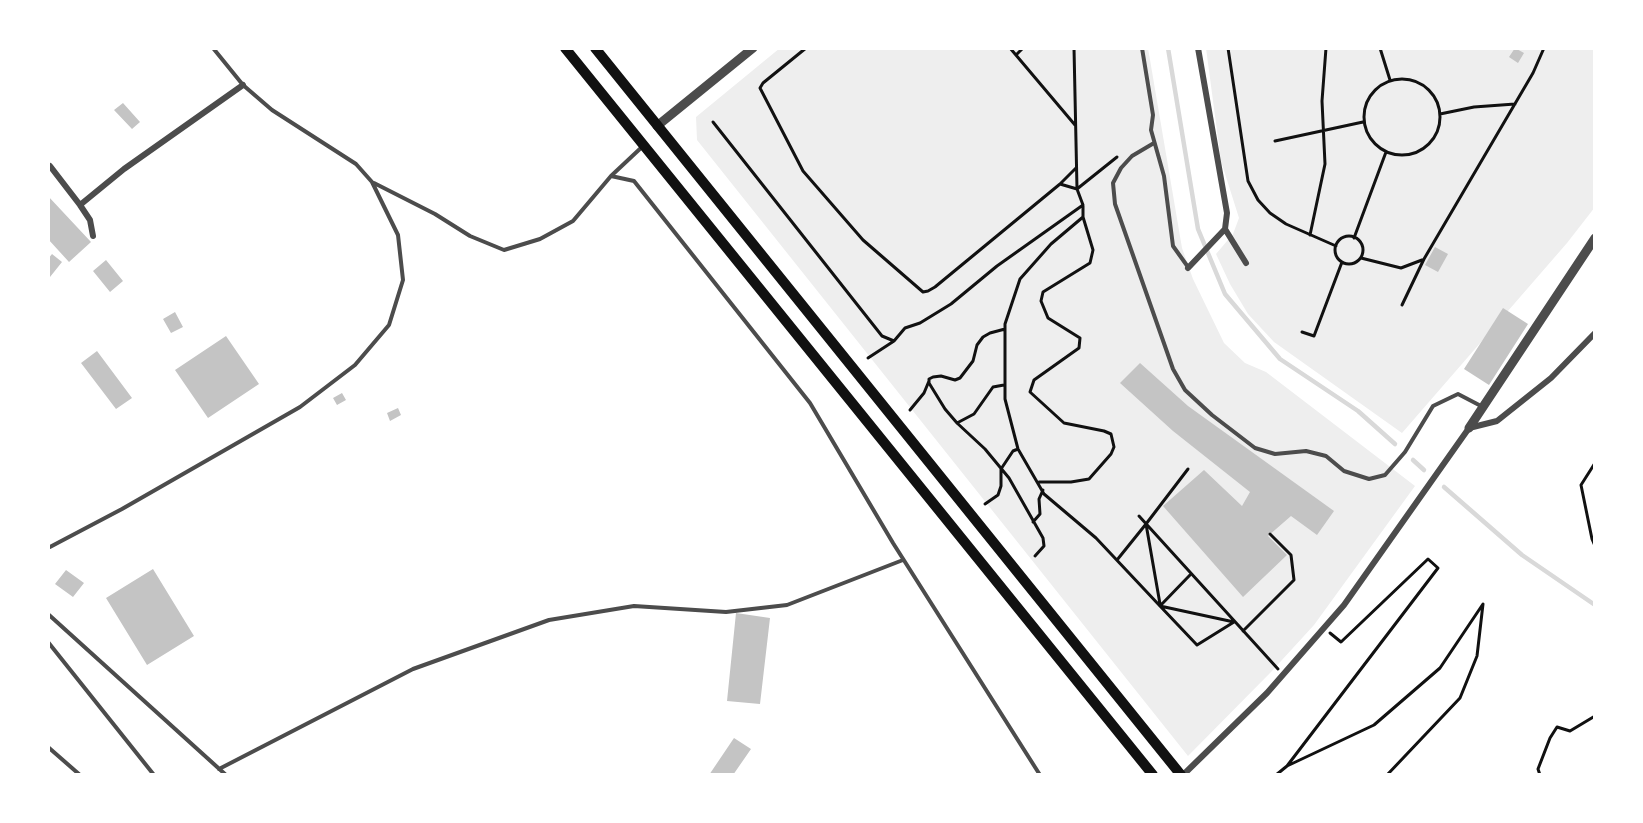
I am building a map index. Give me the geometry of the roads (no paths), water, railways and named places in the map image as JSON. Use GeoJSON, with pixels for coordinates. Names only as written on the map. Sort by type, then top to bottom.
{"type":"FeatureCollection","features":[{"type":"Feature","properties":{"kind":"main road"},"geometry":{"type":"LineString","coordinates":[[565,48],[1153,775]]}},
{"type":"Feature","properties":{"kind":"main road"},"geometry":{"type":"LineString","coordinates":[[595,48],[1182,775]]}},
{"type":"Feature","properties":{"kind":"street"},"geometry":{"type":"LineString","coordinates":[[657,126],[753,48]]}},
{"type":"Feature","properties":{"kind":"street"},"geometry":{"type":"LineString","coordinates":[[1188,268],[1225,229],[1227,213],[1198,48]]}},
{"type":"Feature","properties":{"kind":"street"},"geometry":{"type":"LineString","coordinates":[[80,205],[124,169],[243,85]]}},
{"type":"Feature","properties":{"kind":"street"},"geometry":{"type":"LineString","coordinates":[[48,168],[50,166],[90,220],[93,236]]}},
{"type":"Feature","properties":{"kind":"street"},"geometry":{"type":"LineString","coordinates":[[1225,229],[1246,263]]}},
{"type":"Feature","properties":{"kind":"street"},"geometry":{"type":"LineString","coordinates":[[1182,775],[1283,674],[1350,596],[1484,408],[1595,238]]}},
{"type":"Feature","properties":{"kind":"street"},"geometry":{"type":"LineString","coordinates":[[1469,428],[1497,421],[1551,378],[1595,333]]}},
{"type":"Feature","properties":{"kind":"lane"},"geometry":{"type":"LineString","coordinates":[[48,548],[122,509],[300,407],[354,365],[389,325],[403,280],[398,235],[372,182],[356,164],[272,110],[243,85],[213,48]]}},
{"type":"Feature","properties":{"kind":"lane"},"geometry":{"type":"LineString","coordinates":[[1142,48],[1152,115],[1151,130],[1164,176],[1173,246],[1188,268]]}},
{"type":"Feature","properties":{"kind":"lane"},"geometry":{"type":"LineString","coordinates":[[1154,143],[1132,156],[1121,168],[1113,183],[1115,204],[1173,369],[1185,390],[1212,415],[1255,448],[1275,454],[1306,451],[1326,456],[1344,471],[1369,479],[1385,474],[1405,452],[1433,406],[1458,394],[1484,408]]}},
{"type":"Feature","properties":{"kind":"lane"},"geometry":{"type":"LineString","coordinates":[[372,182],[435,214],[470,236],[504,250],[540,239],[573,221],[611,176],[645,145]]}},
{"type":"Feature","properties":{"kind":"lane"},"geometry":{"type":"LineString","coordinates":[[611,176],[634,181],[810,403],[903,560],[1041,775]]}},
{"type":"Feature","properties":{"kind":"lane"},"geometry":{"type":"LineString","coordinates":[[219,769],[413,669],[549,620],[634,606],[726,612],[787,605],[903,560]]}},
{"type":"Feature","properties":{"kind":"lane"},"geometry":{"type":"LineString","coordinates":[[48,614],[226,775]]}},
{"type":"Feature","properties":{"kind":"lane"},"geometry":{"type":"LineString","coordinates":[[48,642],[154,775]]}},
{"type":"Feature","properties":{"kind":"lane"},"geometry":{"type":"LineString","coordinates":[[48,747],[80,775]]}},
{"type":"Feature","properties":{"kind":"waterway"},"geometry":{"type":"LineString","coordinates":[[1168,48],[1198,229],[1225,294],[1280,359],[1358,411],[1395,444]]}},
{"type":"Feature","properties":{"kind":"waterway"},"geometry":{"type":"LineString","coordinates":[[1413,460],[1424,470]]}},
{"type":"Feature","properties":{"kind":"waterway"},"geometry":{"type":"LineString","coordinates":[[1444,487],[1522,555],[1595,605]]}}]}
